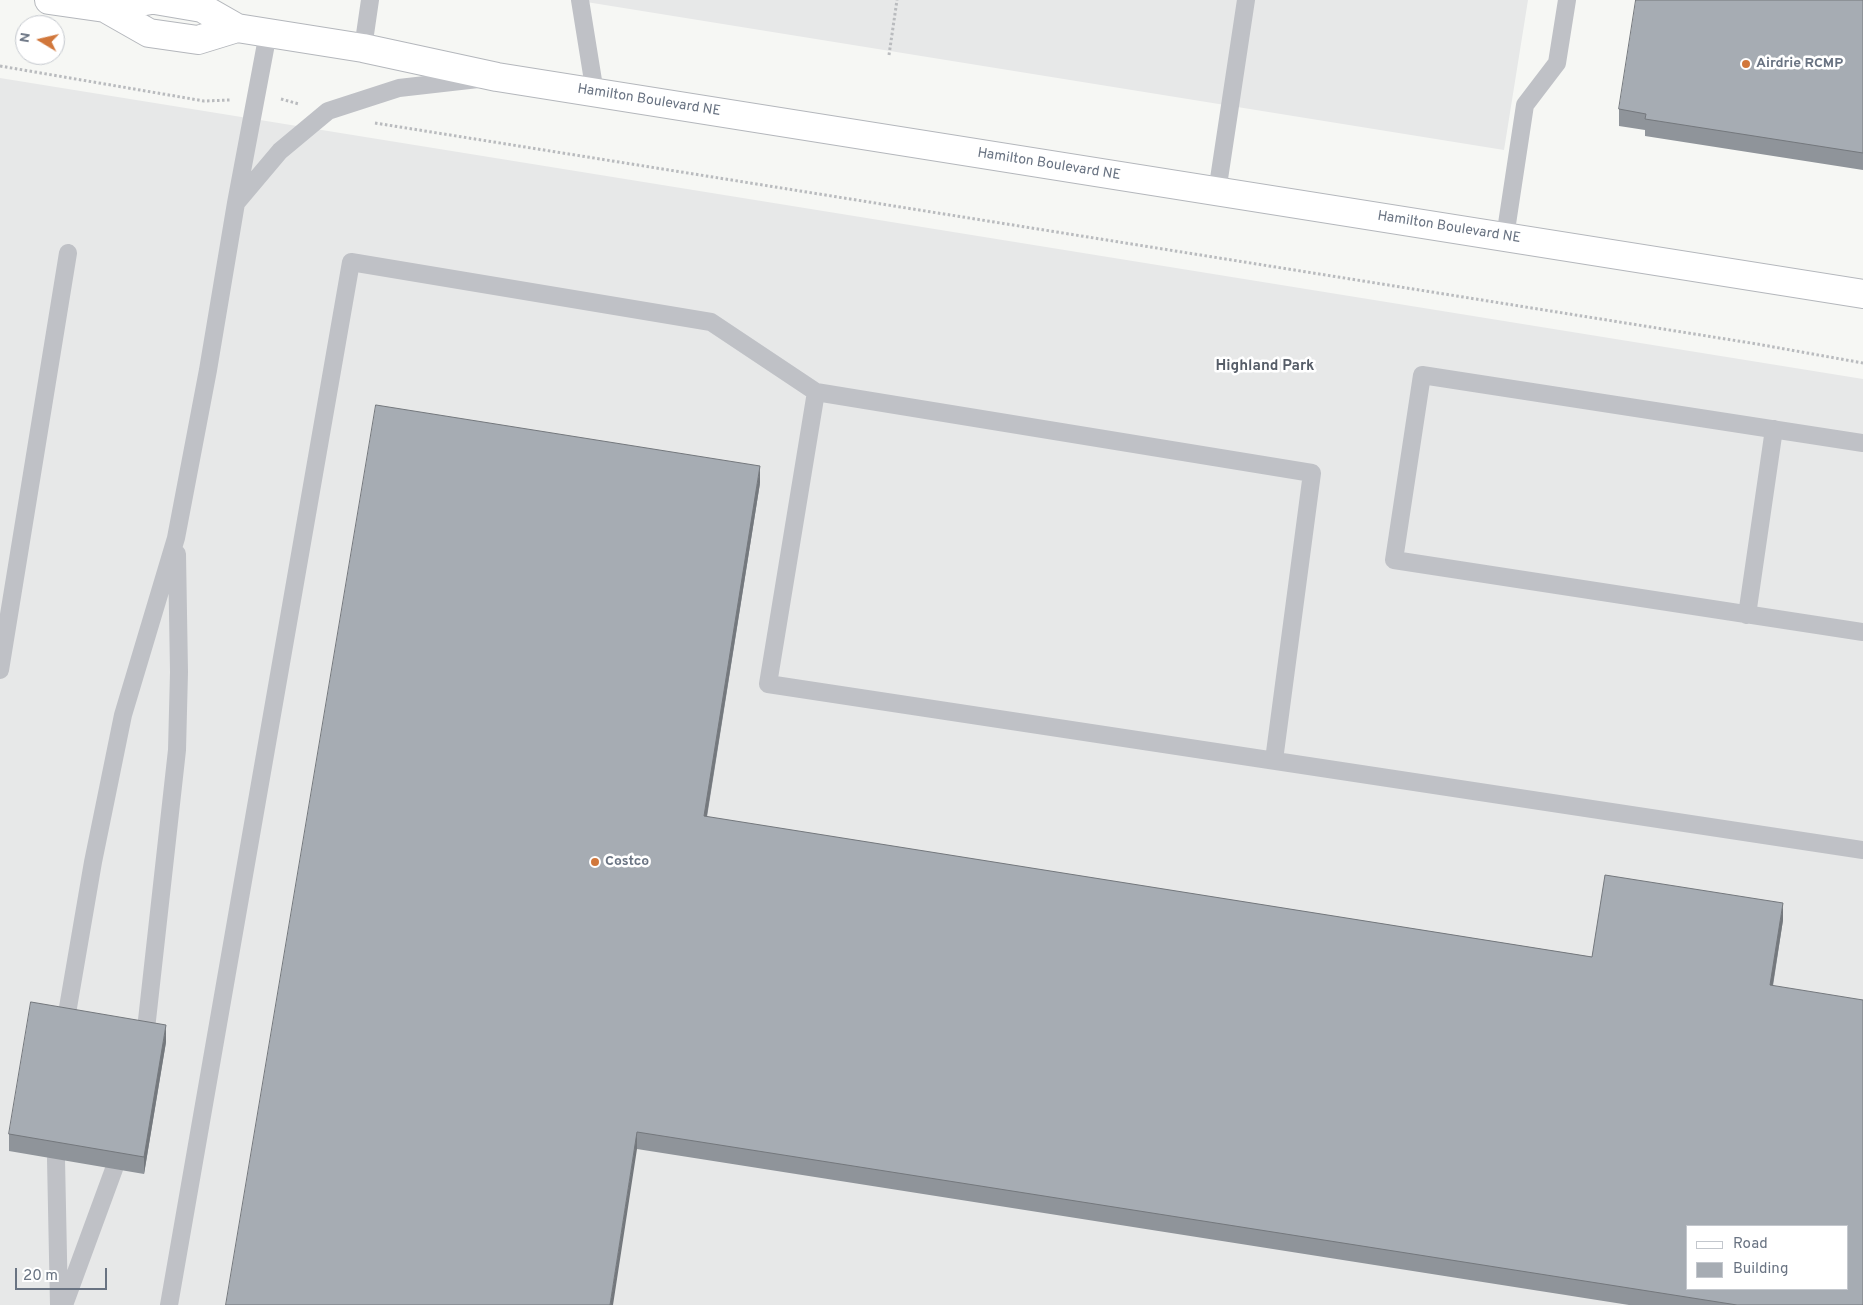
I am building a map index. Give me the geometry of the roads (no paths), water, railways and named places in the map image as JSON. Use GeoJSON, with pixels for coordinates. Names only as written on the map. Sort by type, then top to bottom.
{"type":"FeatureCollection","features":[{"type":"Feature","properties":{"kind":"street","name":"Hamilton Boulevard NE"},"geometry":{"type":"LineString","coordinates":[[49,0],[105,8],[151,0]]}},
{"type":"Feature","properties":{"kind":"street","name":"Hamilton Boulevard NE"},"geometry":{"type":"LineString","coordinates":[[155,0],[202,8],[237,28],[363,48],[497,77],[1863,294]]}},
{"type":"Feature","properties":{"kind":"street","name":"Hamilton Boulevard NE"},"geometry":{"type":"LineString","coordinates":[[105,8],[148,33],[198,40],[237,28]]}},
{"type":"Feature","properties":{"kind":"lane"},"geometry":{"type":"LineString","coordinates":[[363,48],[370,0]]}},
{"type":"Feature","properties":{"kind":"lane"},"geometry":{"type":"LineString","coordinates":[[580,0],[595,92]]}},
{"type":"Feature","properties":{"kind":"lane"},"geometry":{"type":"LineString","coordinates":[[1217,192],[1246,0]]}},
{"type":"Feature","properties":{"kind":"lane"},"geometry":{"type":"LineString","coordinates":[[1504,237],[1525,105],[1557,63],[1568,0]]}},
{"type":"Feature","properties":{"kind":"lane"},"geometry":{"type":"LineString","coordinates":[[65,1025],[93,862],[123,715],[176,538],[268,32]]}},
{"type":"Feature","properties":{"kind":"lane"},"geometry":{"type":"LineString","coordinates":[[236,202],[280,151],[328,111],[399,88],[497,77]]}},
{"type":"Feature","properties":{"kind":"lane"},"geometry":{"type":"LineString","coordinates":[[0,670],[68,253]]}},
{"type":"Feature","properties":{"kind":"lane"},"geometry":{"type":"LineString","coordinates":[[169,1305],[351,262],[711,322],[816,392],[1312,473],[1274,760]]}},
{"type":"Feature","properties":{"kind":"lane"},"geometry":{"type":"LineString","coordinates":[[1863,443],[1422,375],[1394,560],[1863,632]]}},
{"type":"Feature","properties":{"kind":"lane"},"geometry":{"type":"LineString","coordinates":[[816,392],[768,684],[1863,850]]}},
{"type":"Feature","properties":{"kind":"lane"},"geometry":{"type":"LineString","coordinates":[[1747,614],[1774,429]]}},
{"type":"Feature","properties":{"kind":"lane"},"geometry":{"type":"LineString","coordinates":[[145,1038],[177,750],[179,672],[176,538]]}},
{"type":"Feature","properties":{"kind":"lane"},"geometry":{"type":"LineString","coordinates":[[56,1159],[59,1305]]}},
{"type":"Feature","properties":{"kind":"lane"},"geometry":{"type":"LineString","coordinates":[[64,1305],[114,1169]]}},
{"type":"Feature","properties":{"kind":"place","name":"Airdrie RCMP"},"geometry":{"type":"Point","coordinates":[1746,64]}},
{"type":"Feature","properties":{"kind":"place","name":"Costco"},"geometry":{"type":"Point","coordinates":[595,862]}},
{"type":"Feature","properties":{"kind":"district","name":"Highland Park"},"geometry":{"type":"Point","coordinates":[1265,367]}}]}
